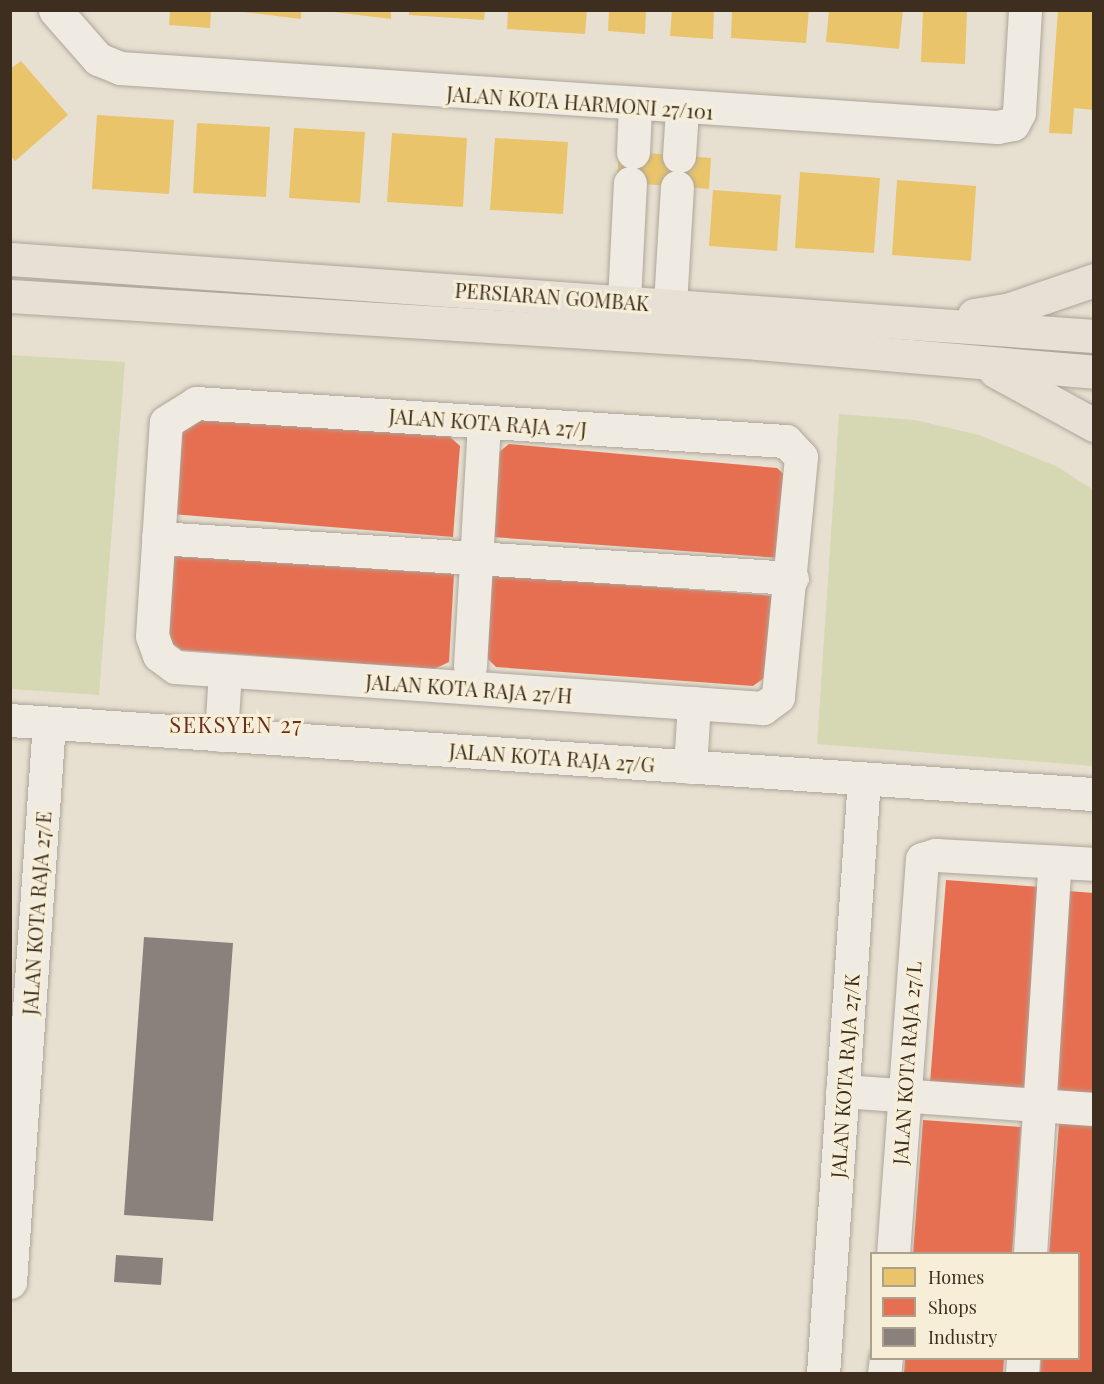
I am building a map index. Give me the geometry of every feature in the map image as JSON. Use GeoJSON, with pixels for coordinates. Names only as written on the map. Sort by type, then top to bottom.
{"type":"FeatureCollection","features":[{"type":"Feature","properties":{"kind":"main road"},"geometry":{"type":"LineString","coordinates":[[10,244],[82,264]]}},
{"type":"Feature","properties":{"kind":"main road","name":"PERSIARAN GOMBAK"},"geometry":{"type":"LineString","coordinates":[[10,259],[624,300],[1094,336]]}},
{"type":"Feature","properties":{"kind":"main road"},"geometry":{"type":"LineString","coordinates":[[925,322],[1007,310],[1094,280]]}},
{"type":"Feature","properties":{"kind":"main road","name":"PERSIARAN GOMBAK"},"geometry":{"type":"LineString","coordinates":[[10,296],[746,342],[979,364],[1094,372]]}},
{"type":"Feature","properties":{"kind":"main road"},"geometry":{"type":"LineString","coordinates":[[10,309],[78,300]]}},
{"type":"Feature","properties":{"kind":"main road"},"geometry":{"type":"LineString","coordinates":[[979,364],[1094,425]]}},
{"type":"Feature","properties":{"kind":"street","name":"JALAN KOTA HARMONI 27/101"},"geometry":{"type":"LineString","coordinates":[[55,10],[98,59],[120,68],[682,109],[1012,124],[1019,112],[1024,10]]}},
{"type":"Feature","properties":{"kind":"street"},"geometry":{"type":"LineString","coordinates":[[624,300],[635,106]]}},
{"type":"Feature","properties":{"kind":"street"},"geometry":{"type":"LineString","coordinates":[[670,304],[682,109]]}},
{"type":"Feature","properties":{"kind":"street"},"geometry":{"type":"LineString","coordinates":[[631,176],[677,179]]}},
{"type":"Feature","properties":{"kind":"street","name":"JALAN KOTA RAJA 27/J"},"geometry":{"type":"LineString","coordinates":[[159,655],[152,636],[166,422],[196,403],[786,441],[797,447],[801,457],[792,578],[778,697]]}},
{"type":"Feature","properties":{"kind":"street"},"geometry":{"type":"LineString","coordinates":[[470,666],[483,439]]}},
{"type":"Feature","properties":{"kind":"street"},"geometry":{"type":"LineString","coordinates":[[158,538],[792,578]]}},
{"type":"Feature","properties":{"kind":"street","name":"JALAN KOTA RAJA 27/H"},"geometry":{"type":"LineString","coordinates":[[159,655],[175,667],[763,708],[778,697]]}},
{"type":"Feature","properties":{"kind":"street"},"geometry":{"type":"LineString","coordinates":[[221,735],[225,670]]}},
{"type":"Feature","properties":{"kind":"street"},"geometry":{"type":"LineString","coordinates":[[690,767],[694,703]]}},
{"type":"Feature","properties":{"kind":"street","name":"JALAN KOTA RAJA 27/G"},"geometry":{"type":"LineString","coordinates":[[10,720],[1094,794]]}},
{"type":"Feature","properties":{"kind":"street","name":"JALAN KOTA RAJA 27/E"},"geometry":{"type":"LineString","coordinates":[[10,1282],[19,1031],[49,723]]}},
{"type":"Feature","properties":{"kind":"street","name":"JALAN KOTA RAJA 27/K"},"geometry":{"type":"LineString","coordinates":[[823,1374],[864,779]]}},
{"type":"Feature","properties":{"kind":"street","name":"JALAN KOTA RAJA 27/L"},"geometry":{"type":"LineString","coordinates":[[893,1252],[922,859],[934,855],[1055,862]]}},
{"type":"Feature","properties":{"kind":"street"},"geometry":{"type":"LineString","coordinates":[[1029,1252],[1055,862],[1094,864]]}},
{"type":"Feature","properties":{"kind":"street"},"geometry":{"type":"LineString","coordinates":[[842,1091],[1094,1109]]}},
{"type":"Feature","properties":{"kind":"green space"},"geometry":{"type":"Polygon","coordinates":[[[10,355],[125,362],[99,695],[11,689],[10,355]]]}},
{"type":"Feature","properties":{"kind":"green space"},"geometry":{"type":"Polygon","coordinates":[[[839,414],[915,420],[979,435],[1058,467],[1093,490],[1093,766],[817,744],[839,414]]]}},
{"type":"Feature","properties":{"kind":"building: Homes"},"geometry":{"type":"Polygon","coordinates":[[[170,10],[211,10],[210,28],[169,25],[170,10]]]}},
{"type":"Feature","properties":{"kind":"building: Homes"},"geometry":{"type":"Polygon","coordinates":[[[227,10],[301,10],[301,19],[227,10]]]}},
{"type":"Feature","properties":{"kind":"building: Homes"},"geometry":{"type":"Polygon","coordinates":[[[318,10],[391,10],[391,19],[318,10]]]}},
{"type":"Feature","properties":{"kind":"building: Homes"},"geometry":{"type":"Polygon","coordinates":[[[409,10],[485,10],[484,20],[409,15],[409,10]]]}},
{"type":"Feature","properties":{"kind":"building: Homes"},"geometry":{"type":"Polygon","coordinates":[[[508,10],[587,10],[585,34],[507,29],[508,10]]]}},
{"type":"Feature","properties":{"kind":"building: Homes"},"geometry":{"type":"Polygon","coordinates":[[[609,10],[646,10],[645,34],[608,31],[609,10]]]}},
{"type":"Feature","properties":{"kind":"building: Homes"},"geometry":{"type":"Polygon","coordinates":[[[672,10],[714,10],[713,39],[670,36],[672,10]]]}},
{"type":"Feature","properties":{"kind":"building: Homes"},"geometry":{"type":"Polygon","coordinates":[[[732,10],[809,10],[806,43],[731,38],[732,10]]]}},
{"type":"Feature","properties":{"kind":"building: Homes"},"geometry":{"type":"Polygon","coordinates":[[[829,10],[903,10],[899,49],[826,42],[829,10]]]}},
{"type":"Feature","properties":{"kind":"building: Homes"},"geometry":{"type":"Polygon","coordinates":[[[923,10],[967,10],[965,64],[921,62],[923,10]]]}},
{"type":"Feature","properties":{"kind":"building: Homes"},"geometry":{"type":"Polygon","coordinates":[[[1058,10],[1094,10],[1094,110],[1074,108],[1072,134],[1049,133],[1058,10]]]}},
{"type":"Feature","properties":{"kind":"building: Homes"},"geometry":{"type":"Polygon","coordinates":[[[21,61],[68,115],[15,161],[10,155],[10,69],[21,61]]]}},
{"type":"Feature","properties":{"kind":"building: Homes"},"geometry":{"type":"Polygon","coordinates":[[[97,115],[174,120],[169,194],[92,189],[97,115]]]}},
{"type":"Feature","properties":{"kind":"building: Homes"},"geometry":{"type":"Polygon","coordinates":[[[197,123],[270,127],[266,197],[193,193],[197,123]]]}},
{"type":"Feature","properties":{"kind":"building: Homes"},"geometry":{"type":"Polygon","coordinates":[[[294,128],[365,132],[360,203],[289,198],[294,128]]]}},
{"type":"Feature","properties":{"kind":"building: Homes"},"geometry":{"type":"Polygon","coordinates":[[[392,133],[467,138],[463,207],[387,202],[392,133]]]}},
{"type":"Feature","properties":{"kind":"building: Homes"},"geometry":{"type":"Polygon","coordinates":[[[495,138],[568,142],[563,214],[490,210],[495,138]]]}},
{"type":"Feature","properties":{"kind":"building: Homes"},"geometry":{"type":"Polygon","coordinates":[[[619,151],[711,158],[709,189],[617,182],[619,151]]]}},
{"type":"Feature","properties":{"kind":"building: Homes"},"geometry":{"type":"Polygon","coordinates":[[[800,172],[880,178],[874,253],[795,248],[800,172]]]}},
{"type":"Feature","properties":{"kind":"building: Homes"},"geometry":{"type":"Polygon","coordinates":[[[897,180],[976,186],[971,261],[892,255],[897,180]]]}},
{"type":"Feature","properties":{"kind":"building: Homes"},"geometry":{"type":"Polygon","coordinates":[[[713,190],[781,195],[777,251],[709,246],[713,190]]]}},
{"type":"Feature","properties":{"kind":"building: Shops"},"geometry":{"type":"Polygon","coordinates":[[[187,418],[449,436],[460,446],[453,537],[172,514],[173,426],[187,418]]]}},
{"type":"Feature","properties":{"kind":"building: Shops"},"geometry":{"type":"Polygon","coordinates":[[[509,444],[777,468],[787,477],[780,558],[492,537],[498,453],[509,444]]]}},
{"type":"Feature","properties":{"kind":"building: Shops"},"geometry":{"type":"Polygon","coordinates":[[[173,556],[454,574],[449,662],[434,669],[182,650],[167,640],[173,556]]]}},
{"type":"Feature","properties":{"kind":"building: Shops"},"geometry":{"type":"Polygon","coordinates":[[[491,575],[776,596],[768,675],[753,686],[496,667],[485,656],[491,575]]]}},
{"type":"Feature","properties":{"kind":"building: Shops"},"geometry":{"type":"Polygon","coordinates":[[[946,880],[1041,887],[1025,1091],[930,1083],[946,880]]]}},
{"type":"Feature","properties":{"kind":"building: Shops"},"geometry":{"type":"Polygon","coordinates":[[[1068,891],[1094,893],[1094,1097],[1055,1095],[1068,891]]]}},
{"type":"Feature","properties":{"kind":"building: Shops"},"geometry":{"type":"Polygon","coordinates":[[[923,1120],[1021,1127],[1012,1252],[913,1252],[923,1120]]]}},
{"type":"Feature","properties":{"kind":"building: Shops"},"geometry":{"type":"Polygon","coordinates":[[[1059,1124],[1094,1126],[1094,1374],[1040,1374],[1041,1360],[1080,1360],[1080,1252],[1049,1252],[1059,1124]]]}},
{"type":"Feature","properties":{"kind":"building: Shops"},"geometry":{"type":"Polygon","coordinates":[[[905,1360],[1004,1360],[1003,1374],[904,1374],[905,1360]]]}},
{"type":"Feature","properties":{"kind":"building: Industry"},"geometry":{"type":"Polygon","coordinates":[[[144,937],[233,943],[213,1221],[124,1215],[144,937]]]}},
{"type":"Feature","properties":{"kind":"building: Industry"},"geometry":{"type":"Polygon","coordinates":[[[116,1255],[163,1258],[161,1285],[114,1282],[116,1255]]]}},
{"type":"Feature","properties":{"kind":"district","name":"SEKSYEN 27"},"geometry":{"type":"Point","coordinates":[236,725]}}]}
